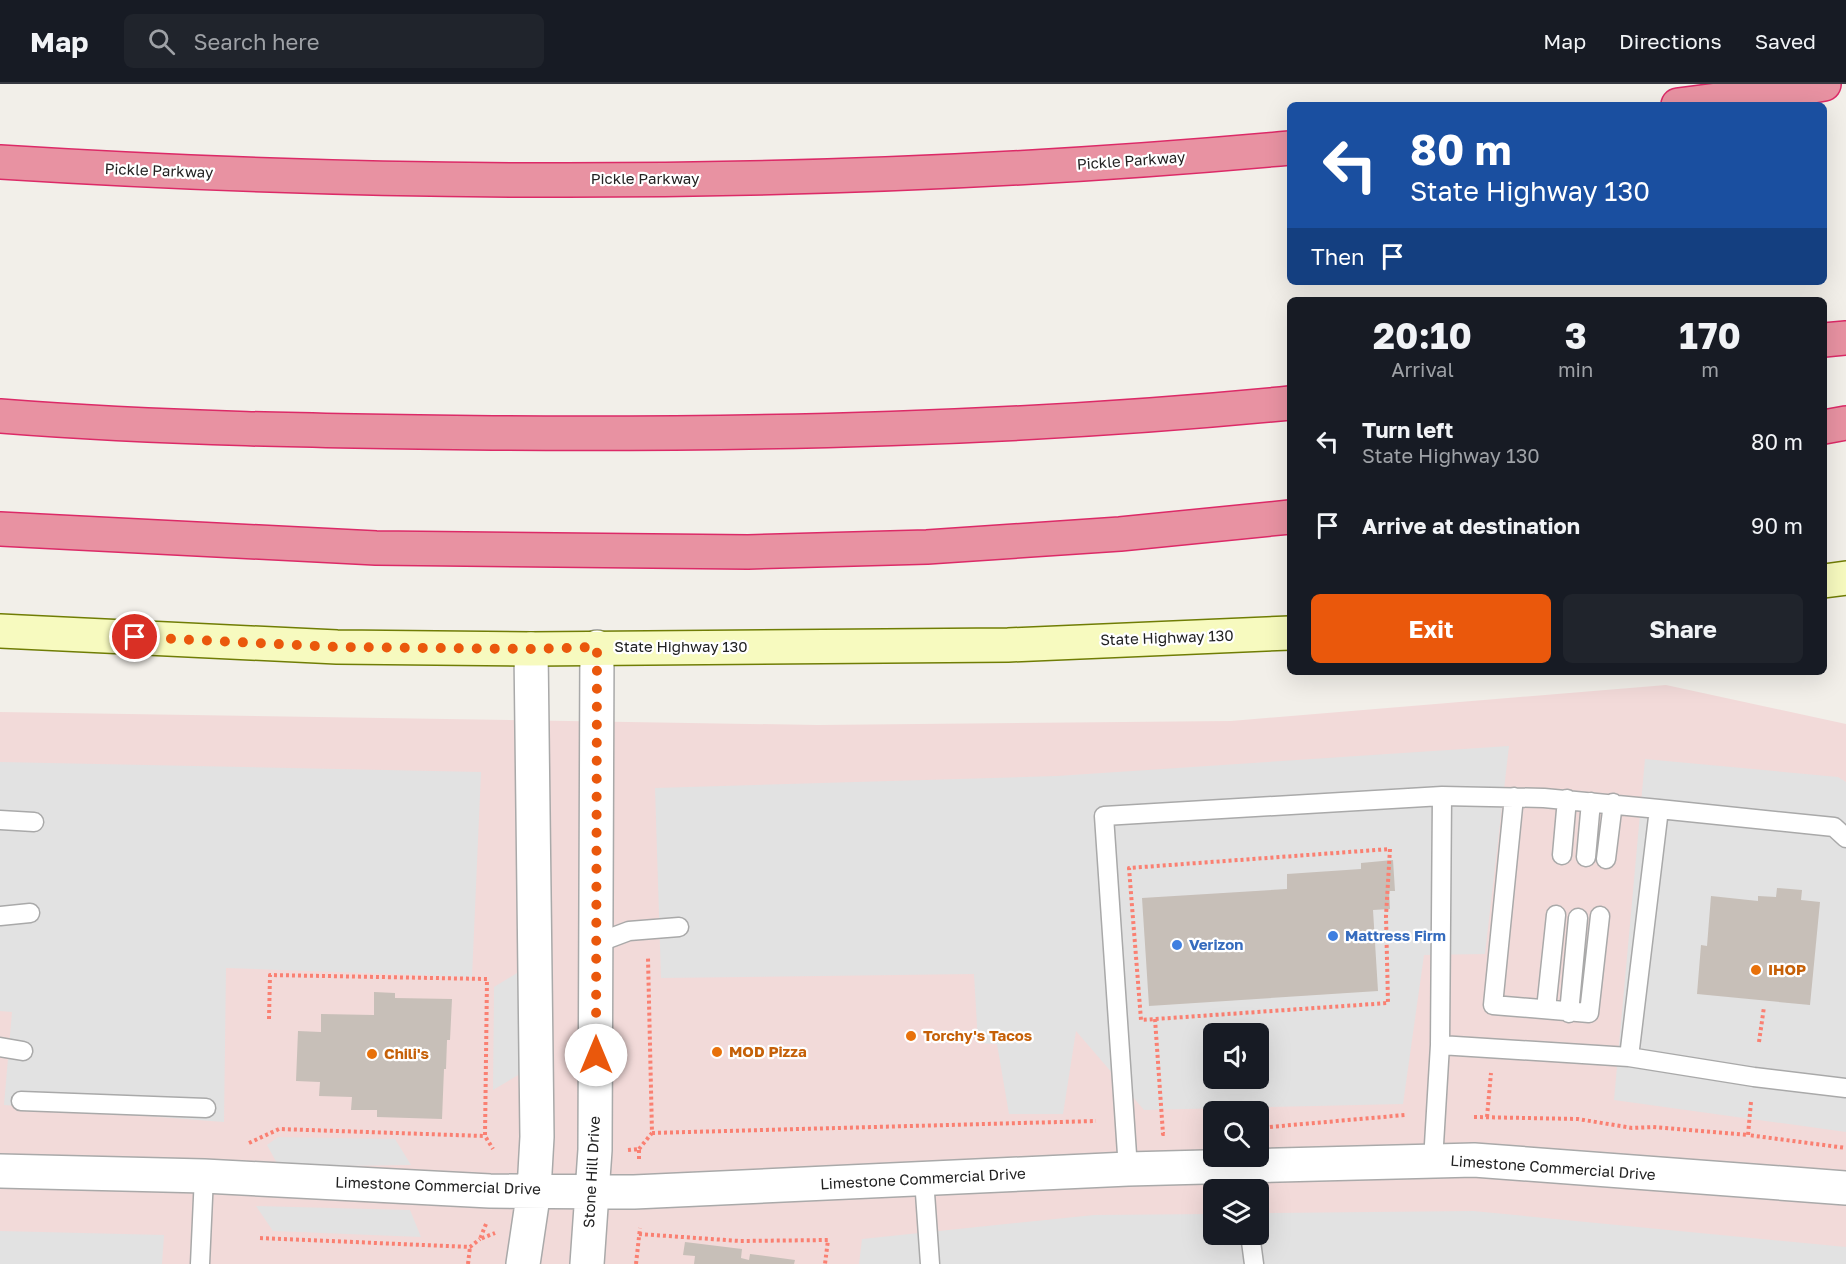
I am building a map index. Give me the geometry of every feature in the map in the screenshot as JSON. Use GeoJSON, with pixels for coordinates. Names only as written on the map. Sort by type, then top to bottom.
{"type":"FeatureCollection","features":[{"type":"Feature","properties":{"kind":"highway"},"geometry":{"type":"LineString","coordinates":[[1702,102],[1824,84]]}},
{"type":"Feature","properties":{"kind":"highway","name":"Pickle Parkway"},"geometry":{"type":"LineString","coordinates":[[0,162],[128,170],[452,180],[751,178],[984,170],[1287,148]]}},
{"type":"Feature","properties":{"kind":"highway"},"geometry":{"type":"LineString","coordinates":[[1827,340],[1846,338]]}},
{"type":"Feature","properties":{"kind":"highway"},"geometry":{"type":"LineString","coordinates":[[0,416],[100,424],[327,431],[600,433],[798,431],[1022,423],[1287,403]]}},
{"type":"Feature","properties":{"kind":"highway"},"geometry":{"type":"LineString","coordinates":[[1827,426],[1846,423]]}},
{"type":"Feature","properties":{"kind":"highway"},"geometry":{"type":"LineString","coordinates":[[0,529],[376,548],[748,552],[927,548],[1119,534],[1287,517]]}},
{"type":"Feature","properties":{"kind":"main road"},"geometry":{"type":"LineString","coordinates":[[1827,581],[1846,578]]}},
{"type":"Feature","properties":{"kind":"main road","name":"State Highway 130"},"geometry":{"type":"LineString","coordinates":[[0,631],[337,647],[531,649],[1008,645],[1287,633]]}},
{"type":"Feature","properties":{"kind":"street","name":"Stone Hill Drive"},"geometry":{"type":"LineString","coordinates":[[587,1264],[595,1150],[597,647]]}},
{"type":"Feature","properties":{"kind":"street"},"geometry":{"type":"LineString","coordinates":[[523,1264],[534,1190],[537,1137],[531,649]]}},
{"type":"Feature","properties":{"kind":"street","name":"Limestone Commercial Drive"},"geometry":{"type":"LineString","coordinates":[[0,1172],[204,1176],[490,1191],[634,1192],[1128,1169],[1241,1178],[1432,1161],[1474,1160],[1846,1188]]}},
{"type":"Feature","properties":{"kind":"lane"},"geometry":{"type":"LineString","coordinates":[[1432,1161],[1440,1045],[1442,796]]}},
{"type":"Feature","properties":{"kind":"lane"},"geometry":{"type":"LineString","coordinates":[[1128,1169],[1104,816],[1442,796],[1514,797],[1613,803],[1834,827],[1846,838]]}},
{"type":"Feature","properties":{"kind":"lane"},"geometry":{"type":"LineString","coordinates":[[1514,797],[1493,1005],[1589,1013],[1600,916]]}},
{"type":"Feature","properties":{"kind":"lane"},"geometry":{"type":"LineString","coordinates":[[1562,855],[1567,799]]}},
{"type":"Feature","properties":{"kind":"lane"},"geometry":{"type":"LineString","coordinates":[[1586,857],[1590,802]]}},
{"type":"Feature","properties":{"kind":"lane"},"geometry":{"type":"LineString","coordinates":[[1606,859],[1613,803]]}},
{"type":"Feature","properties":{"kind":"lane"},"geometry":{"type":"LineString","coordinates":[[1629,1057],[1659,809]]}},
{"type":"Feature","properties":{"kind":"lane"},"geometry":{"type":"LineString","coordinates":[[0,820],[34,822]]}},
{"type":"Feature","properties":{"kind":"lane"},"geometry":{"type":"LineString","coordinates":[[0,916],[30,913]]}},
{"type":"Feature","properties":{"kind":"lane"},"geometry":{"type":"LineString","coordinates":[[1546,1009],[1556,915]]}},
{"type":"Feature","properties":{"kind":"lane"},"geometry":{"type":"LineString","coordinates":[[1569,1012],[1578,918]]}},
{"type":"Feature","properties":{"kind":"lane"},"geometry":{"type":"LineString","coordinates":[[597,943],[629,931],[679,927]]}},
{"type":"Feature","properties":{"kind":"lane"},"geometry":{"type":"LineString","coordinates":[[1440,1045],[1629,1057],[1754,1077],[1846,1088]]}},
{"type":"Feature","properties":{"kind":"lane"},"geometry":{"type":"LineString","coordinates":[[0,1047],[23,1051]]}},
{"type":"Feature","properties":{"kind":"lane"},"geometry":{"type":"LineString","coordinates":[[21,1101],[206,1108]]}},
{"type":"Feature","properties":{"kind":"lane"},"geometry":{"type":"LineString","coordinates":[[200,1264],[204,1176]]}},
{"type":"Feature","properties":{"kind":"lane"},"geometry":{"type":"LineString","coordinates":[[924,1179],[930,1264]]}},
{"type":"Feature","properties":{"kind":"lane"},"geometry":{"type":"LineString","coordinates":[[1251,1245],[1254,1264]]}},
{"type":"Feature","properties":{"kind":"path"},"geometry":{"type":"LineString","coordinates":[[1390,849],[1386,916],[1388,1003],[1155,1019],[1141,1020],[1129,868],[1390,849]]}},
{"type":"Feature","properties":{"kind":"path"},"geometry":{"type":"LineString","coordinates":[[639,1164],[639,1149],[652,1133],[648,958]]}},
{"type":"Feature","properties":{"kind":"path"},"geometry":{"type":"LineString","coordinates":[[269,1018],[270,975],[487,979],[485,1136],[493,1149],[493,1156]]}},
{"type":"Feature","properties":{"kind":"path"},"geometry":{"type":"LineString","coordinates":[[1759,1042],[1764,1007]]}},
{"type":"Feature","properties":{"kind":"path"},"geometry":{"type":"LineString","coordinates":[[1155,1019],[1163,1134],[1173,1133]]}},
{"type":"Feature","properties":{"kind":"path"},"geometry":{"type":"LineString","coordinates":[[1486,1117],[1491,1066]]}},
{"type":"Feature","properties":{"kind":"path"},"geometry":{"type":"LineString","coordinates":[[1748,1135],[1752,1092]]}},
{"type":"Feature","properties":{"kind":"path"},"geometry":{"type":"LineString","coordinates":[[1269,1127],[1405,1115]]}},
{"type":"Feature","properties":{"kind":"path"},"geometry":{"type":"LineString","coordinates":[[1474,1117],[1578,1119],[1632,1128],[1653,1127],[1748,1135],[1846,1148]]}},
{"type":"Feature","properties":{"kind":"path"},"geometry":{"type":"LineString","coordinates":[[652,1133],[1096,1121]]}},
{"type":"Feature","properties":{"kind":"path"},"geometry":{"type":"LineString","coordinates":[[242,1143],[252,1143],[279,1130],[485,1136]]}},
{"type":"Feature","properties":{"kind":"path"},"geometry":{"type":"LineString","coordinates":[[493,1149],[504,1149]]}},
{"type":"Feature","properties":{"kind":"path"},"geometry":{"type":"LineString","coordinates":[[624,1150],[639,1149]]}},
{"type":"Feature","properties":{"kind":"path"},"geometry":{"type":"LineString","coordinates":[[480,1239],[488,1216]]}},
{"type":"Feature","properties":{"kind":"path"},"geometry":{"type":"LineString","coordinates":[[636,1264],[640,1228]]}},
{"type":"Feature","properties":{"kind":"path"},"geometry":{"type":"LineString","coordinates":[[260,1238],[470,1247],[480,1239],[501,1231]]}},
{"type":"Feature","properties":{"kind":"path"},"geometry":{"type":"LineString","coordinates":[[639,1234],[740,1240],[828,1240],[825,1264]]}},
{"type":"Feature","properties":{"kind":"path"},"geometry":{"type":"LineString","coordinates":[[468,1264],[470,1247]]}},
{"type":"Feature","properties":{"kind":"shaded area"},"geometry":{"type":"Polygon","coordinates":[[[1666,685],[1846,724],[1846,1264],[0,1264],[0,712],[818,725],[1231,721],[1666,685]]]}},
{"type":"Feature","properties":{"kind":"shaded area"},"geometry":{"type":"Polygon","coordinates":[[[1509,746],[1485,954],[1424,955],[1403,1104],[1269,1107],[1269,1101],[1203,1101],[1203,1109],[1144,1110],[1076,1031],[1063,1114],[1009,1114],[997,1044],[978,1043],[974,974],[661,978],[655,788],[1057,776],[1509,746]]]}},
{"type":"Feature","properties":{"kind":"shaded area"},"geometry":{"type":"Polygon","coordinates":[[[1645,759],[1838,777],[1846,782],[1846,1132],[1614,1100],[1645,759]]]}},
{"type":"Feature","properties":{"kind":"shaded area"},"geometry":{"type":"Polygon","coordinates":[[[0,762],[481,772],[472,977],[226,968],[224,1122],[4,1105],[12,1012],[0,1011],[0,762]]]}},
{"type":"Feature","properties":{"kind":"shaded area"},"geometry":{"type":"Polygon","coordinates":[[[522,970],[520,1074],[493,1090],[494,987],[522,970]]]}},
{"type":"Feature","properties":{"kind":"shaded area"},"geometry":{"type":"Polygon","coordinates":[[[278,1137],[395,1139],[411,1165],[279,1167],[267,1145],[278,1137]]]}},
{"type":"Feature","properties":{"kind":"shaded area"},"geometry":{"type":"Polygon","coordinates":[[[256,1206],[410,1210],[421,1237],[273,1231],[256,1206]]]}},
{"type":"Feature","properties":{"kind":"shaded area"},"geometry":{"type":"Polygon","coordinates":[[[1473,1211],[1846,1247],[1846,1264],[859,1264],[862,1239],[1094,1215],[1203,1214],[1203,1245],[1269,1245],[1269,1213],[1473,1211]]]}},
{"type":"Feature","properties":{"kind":"shaded area"},"geometry":{"type":"Polygon","coordinates":[[[0,1231],[164,1235],[162,1264],[0,1264],[0,1231]]]}},
{"type":"Feature","properties":{"kind":"building"},"geometry":{"type":"Polygon","coordinates":[[[1393,860],[1395,891],[1389,891],[1390,909],[1373,910],[1378,991],[1149,1006],[1142,898],[1287,889],[1287,874],[1361,869],[1361,863],[1393,860]]]}},
{"type":"Feature","properties":{"kind":"building","name":"IHOP"},"geometry":{"type":"Polygon","coordinates":[[[1777,888],[1802,890],[1801,900],[1820,902],[1810,1005],[1697,994],[1701,945],[1707,946],[1711,896],[1758,901],[1758,896],[1776,897],[1777,888]]]}},
{"type":"Feature","properties":{"kind":"building","name":"Chili's"},"geometry":{"type":"Polygon","coordinates":[[[374,992],[395,993],[395,998],[452,999],[450,1040],[447,1040],[446,1069],[444,1069],[442,1119],[377,1117],[377,1110],[351,1110],[352,1097],[319,1096],[320,1082],[296,1081],[298,1031],[321,1032],[321,1014],[374,1015],[374,992]]]}},
{"type":"Feature","properties":{"kind":"building"},"geometry":{"type":"Polygon","coordinates":[[[685,1242],[742,1249],[741,1258],[749,1260],[750,1254],[795,1260],[794,1264],[694,1264],[695,1256],[683,1255],[685,1242]]]}},
{"type":"Feature","properties":{"kind":"place","name":"Mattress Firm"},"geometry":{"type":"Point","coordinates":[1333,936]}},
{"type":"Feature","properties":{"kind":"place","name":"Verizon"},"geometry":{"type":"Point","coordinates":[1177,945]}},
{"type":"Feature","properties":{"kind":"place","name":"IHOP"},"geometry":{"type":"Point","coordinates":[1756,970]}},
{"type":"Feature","properties":{"kind":"place","name":"Torchy's Tacos"},"geometry":{"type":"Point","coordinates":[911,1036]}},
{"type":"Feature","properties":{"kind":"place","name":"MOD Pizza"},"geometry":{"type":"Point","coordinates":[717,1052]}},
{"type":"Feature","properties":{"kind":"place","name":"Chili's"},"geometry":{"type":"Point","coordinates":[372,1054]}},
{"type":"Feature","properties":{"kind":"route"},"geometry":{"type":"LineString","coordinates":[[135,637],[337,647],[531,649],[597,647],[596,1055]]}}]}
